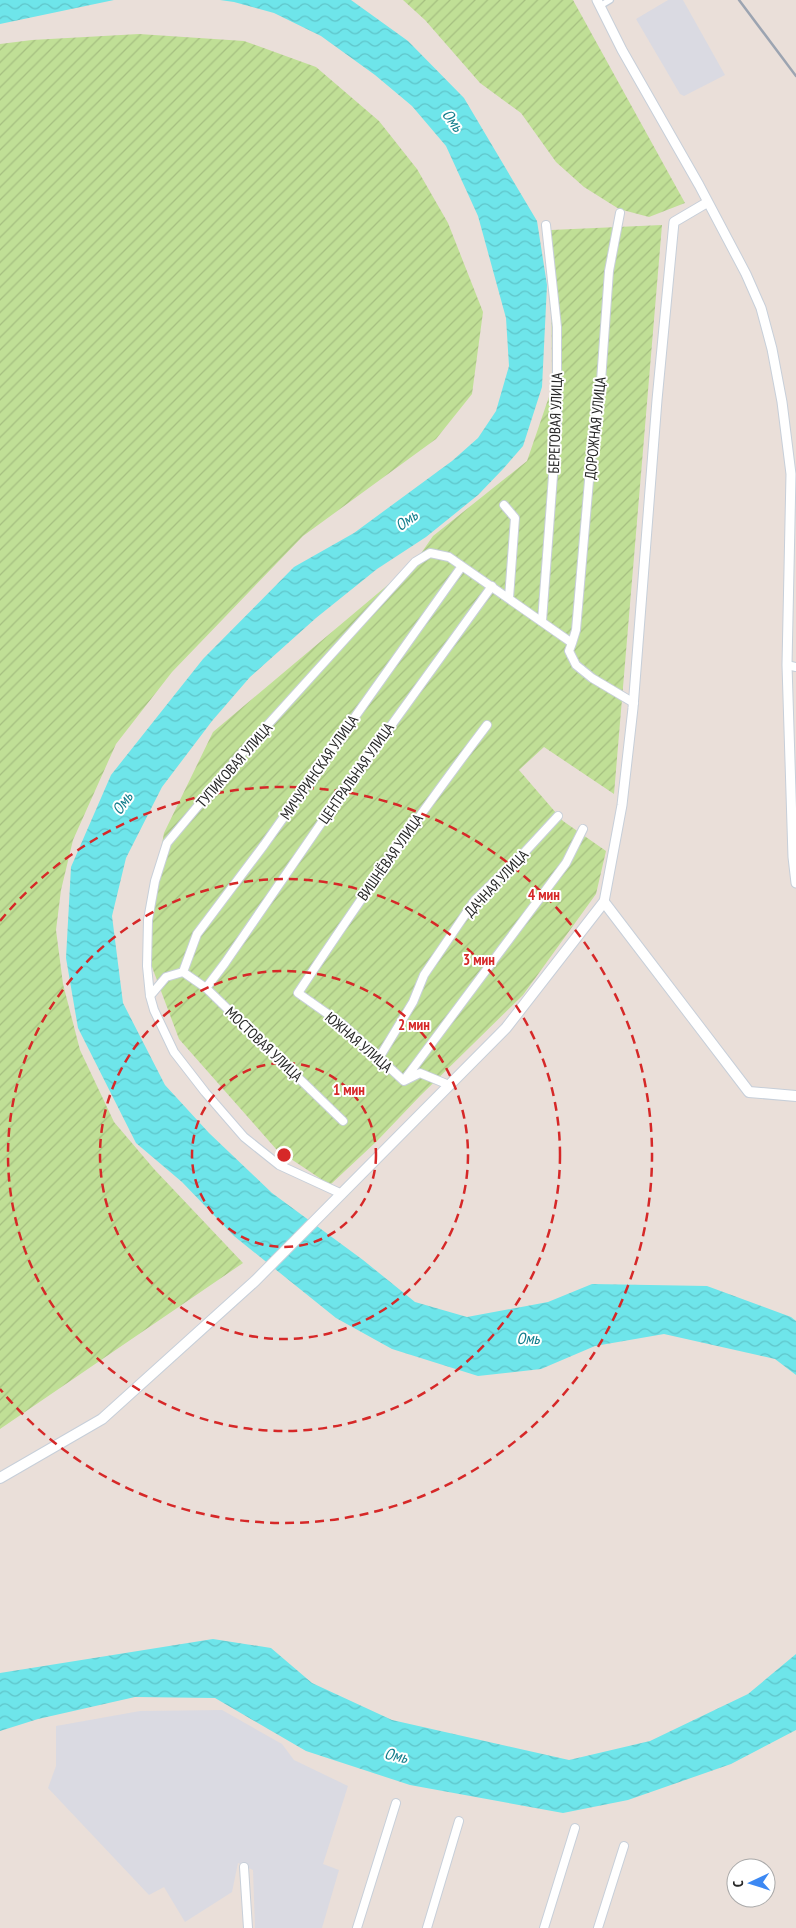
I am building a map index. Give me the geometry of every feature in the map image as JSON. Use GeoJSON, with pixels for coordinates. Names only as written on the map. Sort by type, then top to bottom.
{"type":"FeatureCollection","features":[{"type":"Feature","properties":{"kind":"main road"},"geometry":{"type":"LineString","coordinates":[[0,1478],[102,1419],[255,1281],[506,1028],[604,902],[750,1092],[796,1096]]}},
{"type":"Feature","properties":{"kind":"street"},"geometry":{"type":"LineString","coordinates":[[610,0],[598,3],[746,274],[761,308],[772,349],[782,402],[791,474],[793,857],[796,883]]}},
{"type":"Feature","properties":{"kind":"street"},"geometry":{"type":"LineString","coordinates":[[604,902],[622,805],[634,703],[656,400],[674,222],[708,202]]}},
{"type":"Feature","properties":{"kind":"street","name":"ДОРОЖНАЯ УЛИЦА"},"geometry":{"type":"LineString","coordinates":[[572,642],[576,630],[590,468],[601,381],[609,271],[620,213]]}},
{"type":"Feature","properties":{"kind":"street","name":"БЕРЕГОВАЯ УЛИЦА"},"geometry":{"type":"LineString","coordinates":[[542,622],[557,413],[558,327],[546,225]]}},
{"type":"Feature","properties":{"kind":"street"},"geometry":{"type":"LineString","coordinates":[[504,505],[515,518],[509,598]]}},
{"type":"Feature","properties":{"kind":"street","name":"ТУПИКОВАЯ УЛИЦА"},"geometry":{"type":"LineString","coordinates":[[340,1196],[279,1165],[244,1136],[204,1092],[174,1052],[154,1010],[150,996],[147,966],[148,920],[155,881],[168,843],[243,752],[416,562],[430,553],[449,557],[462,566]]}},
{"type":"Feature","properties":{"kind":"street"},"geometry":{"type":"LineString","coordinates":[[462,566],[572,642],[569,651],[576,666],[592,678],[634,703]]}},
{"type":"Feature","properties":{"kind":"street","name":"МИЧУРИНСКАЯ УЛИЦА"},"geometry":{"type":"LineString","coordinates":[[183,972],[197,934],[269,838],[462,566]]}},
{"type":"Feature","properties":{"kind":"street","name":"ЦЕНТРАЛЬНАЯ УЛИЦА"},"geometry":{"type":"LineString","coordinates":[[206,988],[332,806],[492,586]]}},
{"type":"Feature","properties":{"kind":"street","name":"ВИШНЁВАЯ УЛИЦА"},"geometry":{"type":"LineString","coordinates":[[298,993],[434,795],[487,725]]}},
{"type":"Feature","properties":{"kind":"street","name":"ДАЧНАЯ УЛИЦА"},"geometry":{"type":"LineString","coordinates":[[379,1058],[413,1002],[424,975],[475,900],[522,855],[558,816]]}},
{"type":"Feature","properties":{"kind":"street"},"geometry":{"type":"LineString","coordinates":[[404,1081],[566,863],[583,829]]}},
{"type":"Feature","properties":{"kind":"street"},"geometry":{"type":"LineString","coordinates":[[150,996],[166,977],[183,972]]}},
{"type":"Feature","properties":{"kind":"street","name":"МОСТОВАЯ УЛИЦА"},"geometry":{"type":"LineString","coordinates":[[183,972],[206,988],[343,1121]]}},
{"type":"Feature","properties":{"kind":"street","name":"ЮЖНАЯ УЛИЦА"},"geometry":{"type":"LineString","coordinates":[[298,993],[342,1024],[404,1081],[420,1073],[449,1085]]}},
{"type":"Feature","properties":{"kind":"street"},"geometry":{"type":"LineString","coordinates":[[357,1928],[396,1803]]}},
{"type":"Feature","properties":{"kind":"street"},"geometry":{"type":"LineString","coordinates":[[427,1928],[458,1821]]}},
{"type":"Feature","properties":{"kind":"street"},"geometry":{"type":"LineString","coordinates":[[544,1928],[574,1828]]}},
{"type":"Feature","properties":{"kind":"street"},"geometry":{"type":"LineString","coordinates":[[598,1928],[624,1846]]}},
{"type":"Feature","properties":{"kind":"street"},"geometry":{"type":"LineString","coordinates":[[244,1868],[248,1928]]}},
{"type":"Feature","properties":{"kind":"shaded area"},"geometry":{"type":"Polygon","coordinates":[[[668,0],[683,0],[725,75],[684,96],[680,94],[636,19],[668,0]]]}},
{"type":"Feature","properties":{"kind":"shaded area"},"geometry":{"type":"Polygon","coordinates":[[[222,1710],[282,1744],[294,1760],[348,1786],[323,1864],[339,1870],[322,1928],[255,1928],[253,1870],[238,1863],[232,1892],[185,1922],[164,1887],[149,1895],[48,1788],[56,1766],[56,1726],[140,1711],[222,1710]]]}},
{"type":"Feature","properties":{"kind":"green space"},"geometry":{"type":"Polygon","coordinates":[[[403,0],[573,0],[685,203],[649,217],[619,209],[584,187],[556,162],[521,113],[480,83],[425,20],[403,0]]]}},
{"type":"Feature","properties":{"kind":"green space"},"geometry":{"type":"Polygon","coordinates":[[[139,34],[244,41],[316,67],[379,121],[417,169],[448,223],[483,312],[472,394],[436,439],[303,536],[172,672],[116,744],[73,840],[61,890],[56,930],[63,984],[80,1050],[114,1122],[154,1169],[243,1263],[0,1429],[0,44],[32,40],[139,34]]]}},
{"type":"Feature","properties":{"kind":"green space"},"geometry":{"type":"Polygon","coordinates":[[[662,225],[614,794],[544,747],[519,770],[563,821],[606,851],[596,894],[523,995],[377,1141],[330,1185],[276,1149],[179,1039],[143,943],[164,833],[213,732],[415,562],[433,536],[527,461],[552,388],[551,230],[662,225]]]}},
{"type":"Feature","properties":{"kind":"water"},"geometry":{"type":"Polygon","coordinates":[[[0,0],[114,0],[0,24],[0,0]]]}},
{"type":"Feature","properties":{"kind":"water","name":"Омь"},"geometry":{"type":"Polygon","coordinates":[[[220,0],[351,0],[408,41],[464,98],[537,221],[547,285],[542,387],[523,446],[503,469],[478,495],[426,537],[377,569],[316,618],[250,677],[212,721],[162,787],[126,858],[112,916],[123,1003],[165,1085],[209,1133],[272,1193],[363,1260],[415,1302],[467,1317],[548,1302],[592,1284],[707,1286],[791,1317],[796,1321],[796,1375],[775,1359],[664,1334],[595,1346],[541,1369],[478,1376],[392,1349],[336,1318],[234,1236],[182,1182],[136,1143],[78,1028],[66,958],[71,867],[111,775],[203,659],[294,567],[354,533],[452,461],[478,438],[496,411],[509,366],[506,318],[478,216],[446,146],[412,106],[375,75],[321,36],[274,13],[220,0]]]}},
{"type":"Feature","properties":{"kind":"water","name":"Омь"},"geometry":{"type":"Polygon","coordinates":[[[213,1639],[271,1648],[312,1683],[392,1720],[569,1760],[650,1741],[748,1694],[796,1654],[796,1730],[731,1764],[628,1800],[563,1813],[410,1785],[306,1751],[215,1698],[135,1697],[38,1719],[0,1731],[0,1673],[213,1639]]]}},
{"type":"Feature","properties":{"kind":"railway"},"geometry":{"type":"LineString","coordinates":[[739,0],[796,76]]}}]}
